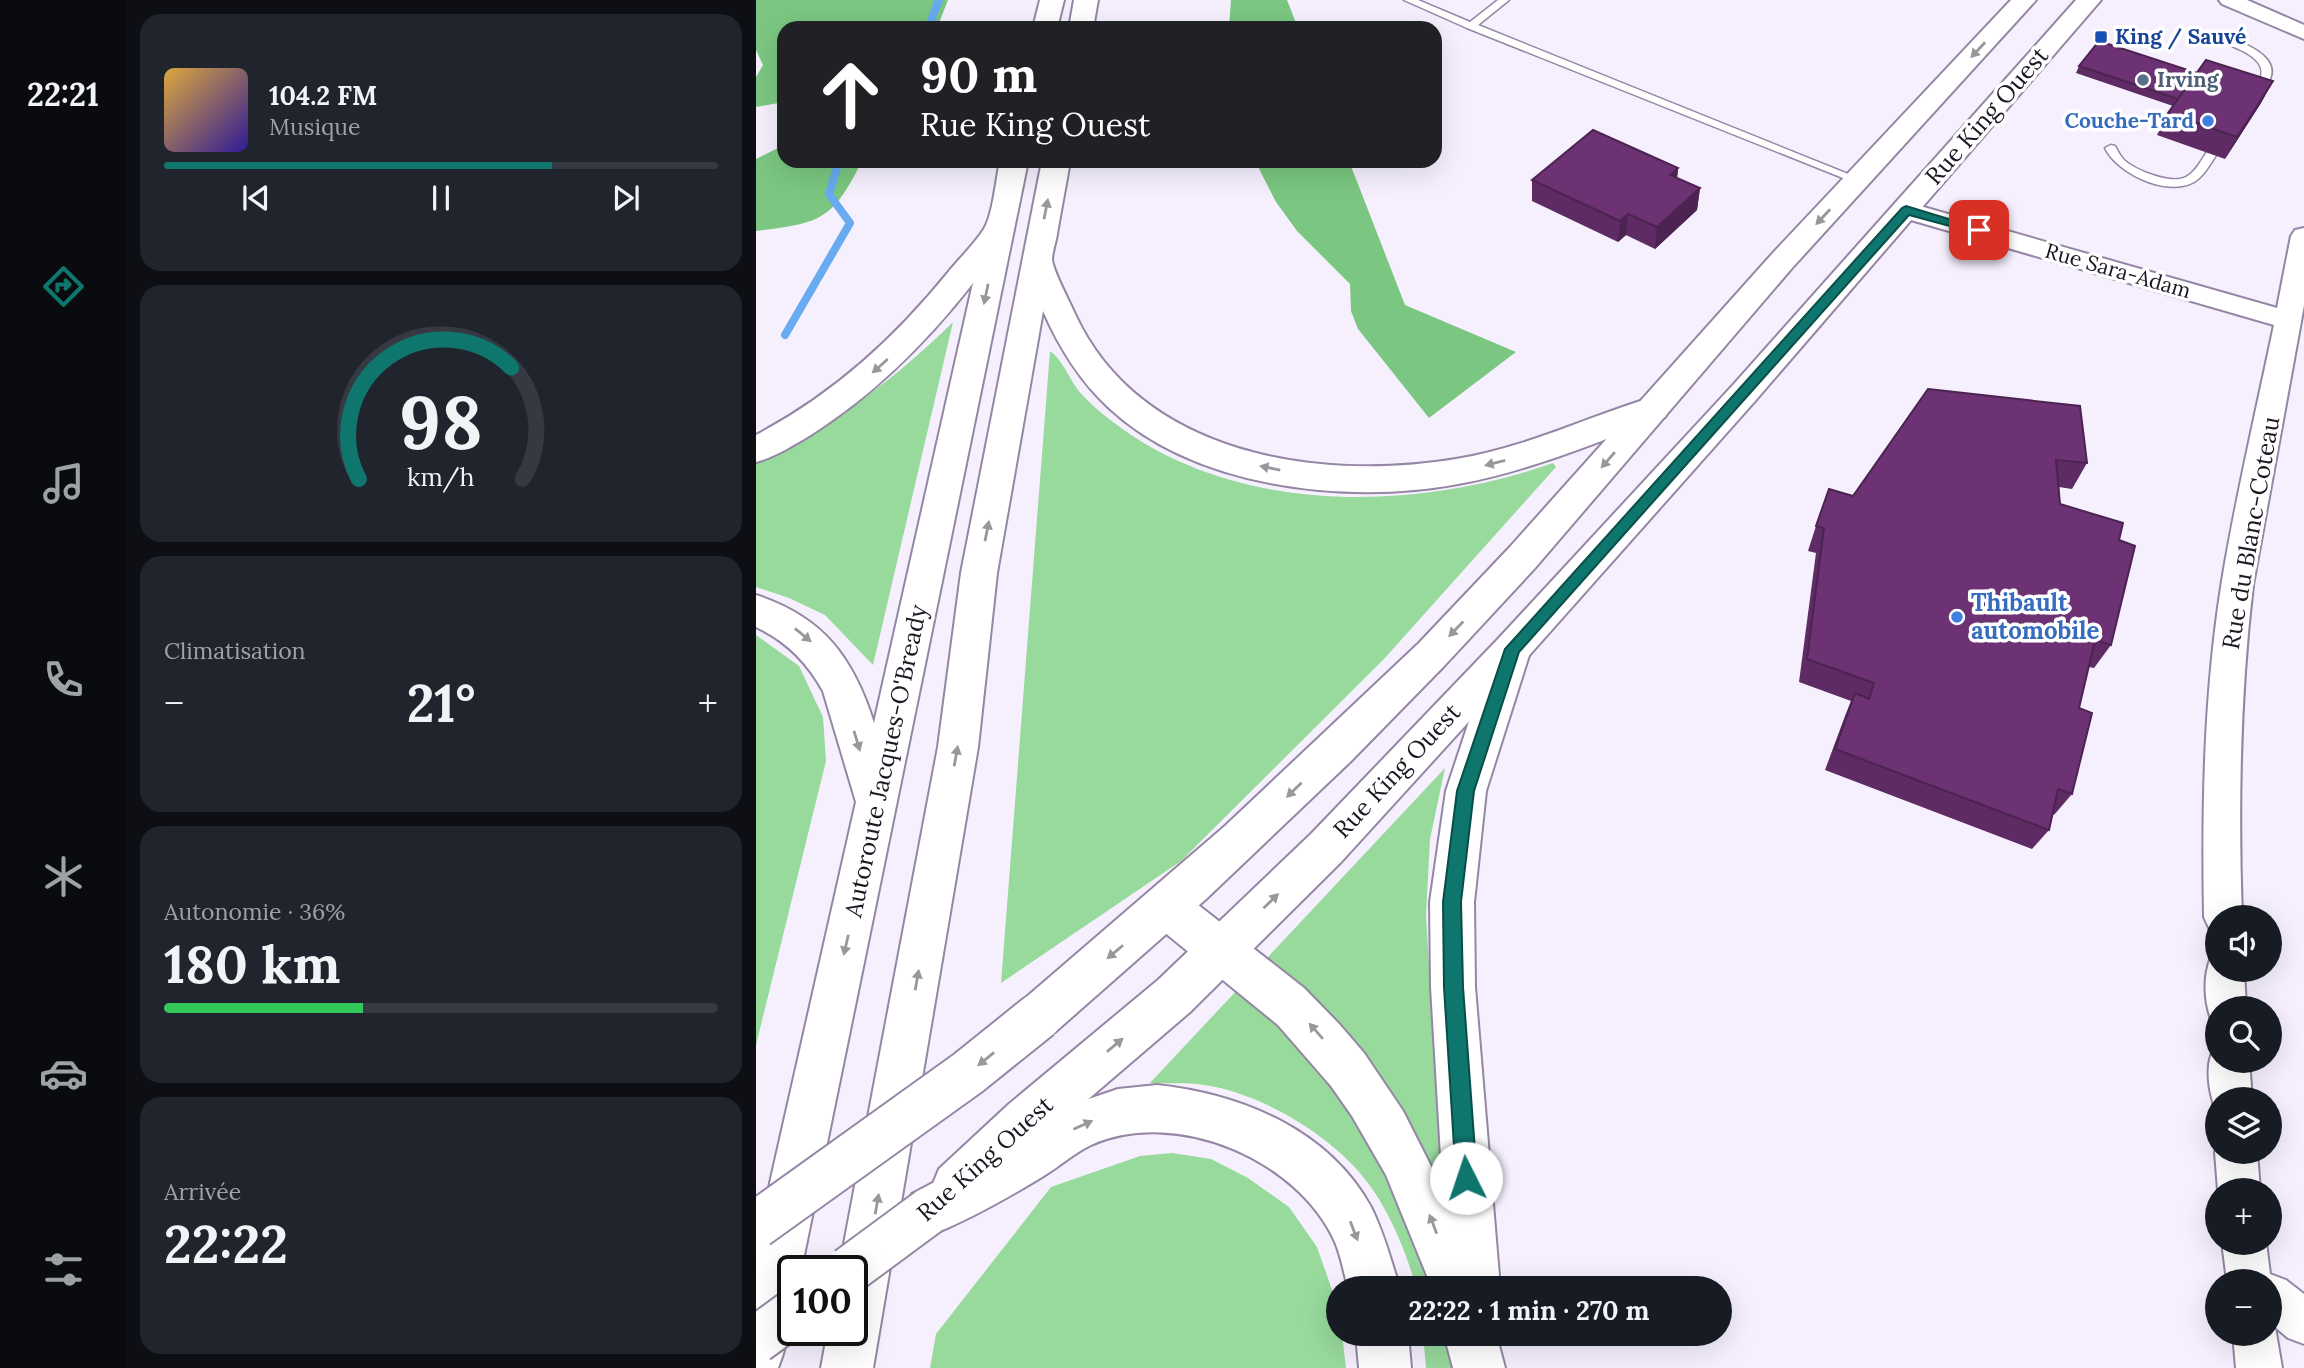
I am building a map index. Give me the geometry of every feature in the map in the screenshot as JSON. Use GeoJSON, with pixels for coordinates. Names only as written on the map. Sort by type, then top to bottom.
{"type":"FeatureCollection","features":[{"type":"Feature","properties":{"kind":"main road"},"geometry":{"type":"LineString","coordinates":[[1047,21],[1052,0]]}},
{"type":"Feature","properties":{"kind":"main road"},"geometry":{"type":"LineString","coordinates":[[1082,21],[1086,0]]}},
{"type":"Feature","properties":{"kind":"main road","name":"Rue King Ouest"},"geometry":{"type":"LineString","coordinates":[[756,1225],[968,1073],[1039,1016],[1168,908],[1290,794],[1431,655],[1521,559],[1781,261],[2024,0]]}},
{"type":"Feature","properties":{"kind":"main road","name":"Rue King Ouest"},"geometry":{"type":"LineString","coordinates":[[868,1256],[1025,1140],[1326,848],[1513,649],[2090,0]]}},
{"type":"Feature","properties":{"kind":"main road","name":"Autoroute Jacques-O'Bready"},"geometry":{"type":"LineString","coordinates":[[756,1362],[1013,168]]}},
{"type":"Feature","properties":{"kind":"main road"},"geometry":{"type":"LineString","coordinates":[[847,1368],[956,761],[979,573],[1055,168]]}},
{"type":"Feature","properties":{"kind":"main road"},"geometry":{"type":"LineString","coordinates":[[756,450],[831,405],[884,363],[928,317],[1000,228]]}},
{"type":"Feature","properties":{"kind":"main road"},"geometry":{"type":"LineString","coordinates":[[1036,257],[1074,343],[1092,370],[1122,401],[1149,422],[1181,439],[1259,466],[1344,479],[1435,475],[1523,456],[1653,409]]}},
{"type":"Feature","properties":{"kind":"main road"},"geometry":{"type":"LineString","coordinates":[[756,610],[783,621],[809,639],[837,676],[877,807]]}},
{"type":"Feature","properties":{"kind":"main road"},"geometry":{"type":"LineString","coordinates":[[1473,1276],[1453,987],[1452,902],[1466,791],[1513,649]]}},
{"type":"Feature","properties":{"kind":"main road"},"geometry":{"type":"LineString","coordinates":[[1168,908],[1222,949],[1273,994],[1292,1004],[1343,1063],[1393,1136],[1421,1193],[1453,1276]]}},
{"type":"Feature","properties":{"kind":"main road"},"geometry":{"type":"LineString","coordinates":[[1025,1140],[1122,1112],[1151,1108],[1214,1116],[1278,1143],[1322,1181],[1352,1223],[1370,1276]]}},
{"type":"Feature","properties":{"kind":"main road"},"geometry":{"type":"LineString","coordinates":[[756,1340],[777,1325]]}},
{"type":"Feature","properties":{"kind":"main road"},"geometry":{"type":"LineString","coordinates":[[1383,1346],[1385,1368]]}},
{"type":"Feature","properties":{"kind":"main road"},"geometry":{"type":"LineString","coordinates":[[1473,1346],[1479,1368]]}},
{"type":"Feature","properties":{"kind":"main road"},"geometry":{"type":"LineString","coordinates":[[1478,1346],[1479,1368]]}},
{"type":"Feature","properties":{"kind":"street"},"geometry":{"type":"LineString","coordinates":[[2229,0],[2304,33]]}},
{"type":"Feature","properties":{"kind":"street","name":"Rue Sara-Adam"},"geometry":{"type":"LineString","coordinates":[[1906,210],[2288,320]]}},
{"type":"Feature","properties":{"kind":"street","name":"Rue du Blanc-Coteau"},"geometry":{"type":"LineString","coordinates":[[2223,905],[2222,815],[2231,626],[2299,251],[2304,236]]}},
{"type":"Feature","properties":{"kind":"street"},"geometry":{"type":"LineString","coordinates":[[2282,1303],[2304,1322]]}},
{"type":"Feature","properties":{"kind":"street"},"geometry":{"type":"LineString","coordinates":[[2256,1346],[2259,1368]]}},
{"type":"Feature","properties":{"kind":"lane"},"geometry":{"type":"LineString","coordinates":[[1409,0],[1857,180]]}},
{"type":"Feature","properties":{"kind":"lane"},"geometry":{"type":"LineString","coordinates":[[1471,26],[1504,0]]}},
{"type":"Feature","properties":{"kind":"lane"},"geometry":{"type":"LineString","coordinates":[[2210,35],[2251,51],[2263,59],[2268,68],[2266,77],[2250,100]]}},
{"type":"Feature","properties":{"kind":"lane"},"geometry":{"type":"LineString","coordinates":[[2111,148],[2113,158],[2127,168],[2178,183],[2193,179],[2211,154]]}},
{"type":"Feature","properties":{"kind":"green space"},"geometry":{"type":"Polygon","coordinates":[[[756,0],[948,0],[940,21],[777,21],[777,103],[756,107],[756,77],[763,65],[756,50],[756,0]]]}},
{"type":"Feature","properties":{"kind":"green space"},"geometry":{"type":"Polygon","coordinates":[[[1231,0],[1287,0],[1295,21],[1230,21],[1231,0]]]}},
{"type":"Feature","properties":{"kind":"green space"},"geometry":{"type":"Polygon","coordinates":[[[777,148],[777,168],[858,168],[842,196],[822,216],[796,225],[756,231],[756,159],[777,148]]]}},
{"type":"Feature","properties":{"kind":"green space"},"geometry":{"type":"Polygon","coordinates":[[[1259,168],[1352,168],[1405,305],[1516,352],[1429,418],[1358,329],[1351,311],[1350,284],[1297,231],[1276,202],[1259,168]]]}},
{"type":"Feature","properties":{"kind":"green space"},"geometry":{"type":"Polygon","coordinates":[[[953,322],[873,665],[825,615],[789,598],[756,587],[756,464],[811,434],[860,401],[907,364],[953,322]]]}},
{"type":"Feature","properties":{"kind":"green space"},"geometry":{"type":"Polygon","coordinates":[[[1050,351],[1062,364],[1078,390],[1095,407],[1113,422],[1162,453],[1214,475],[1270,489],[1327,496],[1385,496],[1443,490],[1499,479],[1553,463],[1556,467],[1384,659],[1181,861],[1001,983],[1050,351]]]}},
{"type":"Feature","properties":{"kind":"green space"},"geometry":{"type":"Polygon","coordinates":[[[756,635],[799,666],[823,717],[826,761],[756,1045],[756,635]]]}},
{"type":"Feature","properties":{"kind":"green space"},"geometry":{"type":"Polygon","coordinates":[[[1445,768],[1430,839],[1426,916],[1448,1276],[1412,1276],[1387,1213],[1359,1171],[1321,1137],[1298,1122],[1251,1098],[1227,1090],[1197,1084],[1150,1083],[1445,768]]]}},
{"type":"Feature","properties":{"kind":"green space"},"geometry":{"type":"Polygon","coordinates":[[[1172,1153],[1211,1159],[1248,1178],[1289,1207],[1317,1247],[1327,1276],[1326,1346],[1343,1346],[1346,1368],[930,1368],[936,1334],[1051,1187],[1140,1156],[1172,1153]]]}},
{"type":"Feature","properties":{"kind":"green space"},"geometry":{"type":"Polygon","coordinates":[[[1424,1346],[1453,1346],[1454,1368],[1426,1368],[1424,1346]]]}},
{"type":"Feature","properties":{"kind":"building"},"geometry":{"type":"Polygon","coordinates":[[[2099,41],[2197,73],[2178,99],[2079,66],[2099,41]]]}},
{"type":"Feature","properties":{"kind":"building"},"geometry":{"type":"Polygon","coordinates":[[[2206,60],[2273,81],[2237,137],[2168,113],[2206,60]]]}},
{"type":"Feature","properties":{"kind":"building"},"geometry":{"type":"Polygon","coordinates":[[[1593,130],[1678,168],[1670,175],[1700,188],[1657,227],[1628,214],[1620,221],[1532,180],[1593,130]]]}},
{"type":"Feature","properties":{"kind":"building","name":"Thibault automobile"},"geometry":{"type":"Polygon","coordinates":[[[1928,389],[2080,406],[2087,463],[2056,460],[2060,504],[2123,523],[2119,540],[2135,546],[2111,645],[2095,640],[2079,708],[2092,713],[2072,794],[2058,789],[2049,830],[1835,749],[1855,693],[1869,699],[1874,683],[1807,659],[1824,528],[1816,526],[1829,489],[1853,496],[1928,389]]]}},
{"type":"Feature","properties":{"kind":"waterway"},"geometry":{"type":"LineString","coordinates":[[931,21],[939,0]]}},
{"type":"Feature","properties":{"kind":"waterway"},"geometry":{"type":"LineString","coordinates":[[785,335],[850,223],[829,194],[837,168]]}},
{"type":"Feature","properties":{"kind":"place","name":"King / Sauvé"},"geometry":{"type":"Point","coordinates":[2101,37]}},
{"type":"Feature","properties":{"kind":"place","name":"Irving"},"geometry":{"type":"Point","coordinates":[2143,80]}},
{"type":"Feature","properties":{"kind":"place","name":"Couche-Tard"},"geometry":{"type":"Point","coordinates":[2208,121]}},
{"type":"Feature","properties":{"kind":"place","name":"Thibault automobile"},"geometry":{"type":"Point","coordinates":[1957,617]}},
{"type":"Feature","properties":{"kind":"route"},"geometry":{"type":"LineString","coordinates":[[1466,1178],[1453,987],[1452,902],[1466,791],[1513,649],[1906,210],[1979,230]]}}]}
